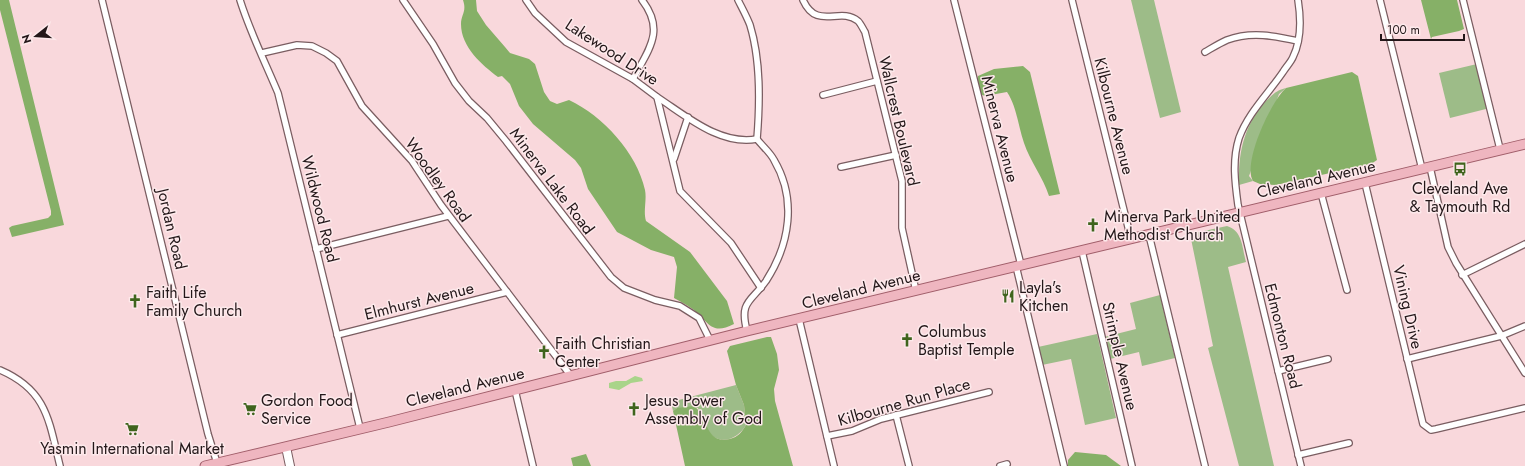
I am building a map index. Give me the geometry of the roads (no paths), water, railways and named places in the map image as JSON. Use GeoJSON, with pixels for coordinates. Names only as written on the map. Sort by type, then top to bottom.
{"type":"FeatureCollection","features":[{"type":"Feature","properties":{"kind":"main road","name":"Cleveland Avenue"},"geometry":{"type":"LineString","coordinates":[[206,466],[515,390],[710,340],[1525,144]]}},
{"type":"Feature","properties":{"kind":"street","name":"Jordan Road"},"geometry":{"type":"LineString","coordinates":[[102,0],[208,434],[217,463]]}},
{"type":"Feature","properties":{"kind":"street","name":"Wildwood Road"},"geometry":{"type":"LineString","coordinates":[[240,0],[248,23],[278,93],[360,428]]}},
{"type":"Feature","properties":{"kind":"street","name":"Minerva Lake Road"},"geometry":{"type":"LineString","coordinates":[[403,0],[436,49],[455,83],[469,101],[487,118],[506,141],[611,277],[624,288],[655,300],[680,306],[699,318],[710,340]]}},
{"type":"Feature","properties":{"kind":"street","name":"Lakewood Drive"},"geometry":{"type":"LineString","coordinates":[[526,0],[535,13],[566,42],[633,79],[657,97],[674,159],[675,173],[680,191],[731,243],[761,288]]}},
{"type":"Feature","properties":{"kind":"street"},"geometry":{"type":"LineString","coordinates":[[633,79],[650,49],[654,38],[654,26],[642,0]]}},
{"type":"Feature","properties":{"kind":"street"},"geometry":{"type":"LineString","coordinates":[[738,0],[750,25],[756,56],[758,88],[757,139],[774,159],[788,193],[788,229],[780,258],[761,288],[747,303],[744,310],[747,331]]}},
{"type":"Feature","properties":{"kind":"street","name":"Wallcrest Boulevard"},"geometry":{"type":"LineString","coordinates":[[803,0],[808,10],[816,15],[826,18],[847,16],[858,22],[865,32],[903,187],[901,215],[902,228],[916,291]]}},
{"type":"Feature","properties":{"kind":"street","name":"Minerva Avenue"},"geometry":{"type":"LineString","coordinates":[[954,0],[1019,265],[1064,466]]}},
{"type":"Feature","properties":{"kind":"street","name":"Kilbourne Avenue"},"geometry":{"type":"LineString","coordinates":[[1072,0],[1131,238]]}},
{"type":"Feature","properties":{"kind":"street","name":"Edmonton Road"},"geometry":{"type":"LineString","coordinates":[[1298,0],[1301,20],[1298,41],[1293,58],[1269,92],[1255,107],[1239,139],[1234,172],[1240,212],[1301,466]]}},
{"type":"Feature","properties":{"kind":"street"},"geometry":{"type":"LineString","coordinates":[[1380,0],[1448,247],[1462,275],[1525,373]]}},
{"type":"Feature","properties":{"kind":"street"},"geometry":{"type":"LineString","coordinates":[[1463,0],[1500,150]]}},
{"type":"Feature","properties":{"kind":"street"},"geometry":{"type":"LineString","coordinates":[[1205,52],[1226,40],[1238,37],[1266,34],[1298,41]]}},
{"type":"Feature","properties":{"kind":"street","name":"Woodley Road"},"geometry":{"type":"LineString","coordinates":[[262,53],[296,45],[312,46],[326,53],[336,61],[362,106],[412,161],[448,216],[571,376]]}},
{"type":"Feature","properties":{"kind":"street"},"geometry":{"type":"LineString","coordinates":[[823,95],[877,81]]}},
{"type":"Feature","properties":{"kind":"street"},"geometry":{"type":"LineString","coordinates":[[657,97],[710,132],[732,138],[757,139]]}},
{"type":"Feature","properties":{"kind":"street","name":"Lakewood Drive"},"geometry":{"type":"LineString","coordinates":[[674,159],[688,117]]}},
{"type":"Feature","properties":{"kind":"street"},"geometry":{"type":"LineString","coordinates":[[841,167],[896,154]]}},
{"type":"Feature","properties":{"kind":"street","name":"Vining Drive"},"geometry":{"type":"LineString","coordinates":[[1366,183],[1421,420],[1426,428],[1433,429],[1525,408]]}},
{"type":"Feature","properties":{"kind":"street"},"geometry":{"type":"LineString","coordinates":[[1321,193],[1347,290]]}},
{"type":"Feature","properties":{"kind":"street"},"geometry":{"type":"LineString","coordinates":[[316,249],[448,216]]}},
{"type":"Feature","properties":{"kind":"street"},"geometry":{"type":"LineString","coordinates":[[1149,235],[1205,466]]}},
{"type":"Feature","properties":{"kind":"street"},"geometry":{"type":"LineString","coordinates":[[1462,275],[1525,244]]}},
{"type":"Feature","properties":{"kind":"street","name":"Strimple Avenue"},"geometry":{"type":"LineString","coordinates":[[1082,251],[1132,466]]}},
{"type":"Feature","properties":{"kind":"street","name":"Elmhurst Avenue"},"geometry":{"type":"LineString","coordinates":[[337,335],[507,292]]}},
{"type":"Feature","properties":{"kind":"street"},"geometry":{"type":"LineString","coordinates":[[799,319],[834,466]]}},
{"type":"Feature","properties":{"kind":"street"},"geometry":{"type":"LineString","coordinates":[[1407,359],[1502,336],[1525,326]]}},
{"type":"Feature","properties":{"kind":"street"},"geometry":{"type":"LineString","coordinates":[[1278,371],[1328,359]]}},
{"type":"Feature","properties":{"kind":"street"},"geometry":{"type":"LineString","coordinates":[[0,370],[15,376],[23,382],[41,401],[48,417],[60,466]]}},
{"type":"Feature","properties":{"kind":"street"},"geometry":{"type":"LineString","coordinates":[[515,390],[533,466]]}},
{"type":"Feature","properties":{"kind":"street","name":"Kilbourne Run Place"},"geometry":{"type":"LineString","coordinates":[[827,436],[852,431],[881,419],[989,392]]}},
{"type":"Feature","properties":{"kind":"street"},"geometry":{"type":"LineString","coordinates":[[896,415],[909,466]]}},
{"type":"Feature","properties":{"kind":"street"},"geometry":{"type":"LineString","coordinates":[[1298,455],[1349,443]]}},
{"type":"Feature","properties":{"kind":"street"},"geometry":{"type":"LineString","coordinates":[[286,446],[290,466]]}},
{"type":"Feature","properties":{"kind":"street"},"geometry":{"type":"LineString","coordinates":[[1000,466],[1007,464]]}},
{"type":"Feature","properties":{"kind":"place","name":"Cleveland Ave & Taymouth Rd"},"geometry":{"type":"Point","coordinates":[1460,169]}},
{"type":"Feature","properties":{"kind":"place","name":"Minerva Park United Methodist Church"},"geometry":{"type":"Point","coordinates":[1093,225]}},
{"type":"Feature","properties":{"kind":"place","name":"Layla's Kitchen"},"geometry":{"type":"Point","coordinates":[1008,296]}},
{"type":"Feature","properties":{"kind":"place","name":"Faith Life Family Church"},"geometry":{"type":"Point","coordinates":[135,301]}},
{"type":"Feature","properties":{"kind":"place","name":"Columbus Baptist Temple"},"geometry":{"type":"Point","coordinates":[907,340]}},
{"type":"Feature","properties":{"kind":"place","name":"Faith Christian Center"},"geometry":{"type":"Point","coordinates":[544,352]}},
{"type":"Feature","properties":{"kind":"place","name":"Gordon Food Service"},"geometry":{"type":"Point","coordinates":[250,409]}},
{"type":"Feature","properties":{"kind":"place","name":"Jesus Power Assembly of God"},"geometry":{"type":"Point","coordinates":[634,409]}},
{"type":"Feature","properties":{"kind":"place","name":"Yasmin International Market"},"geometry":{"type":"Point","coordinates":[132,429]}}]}
